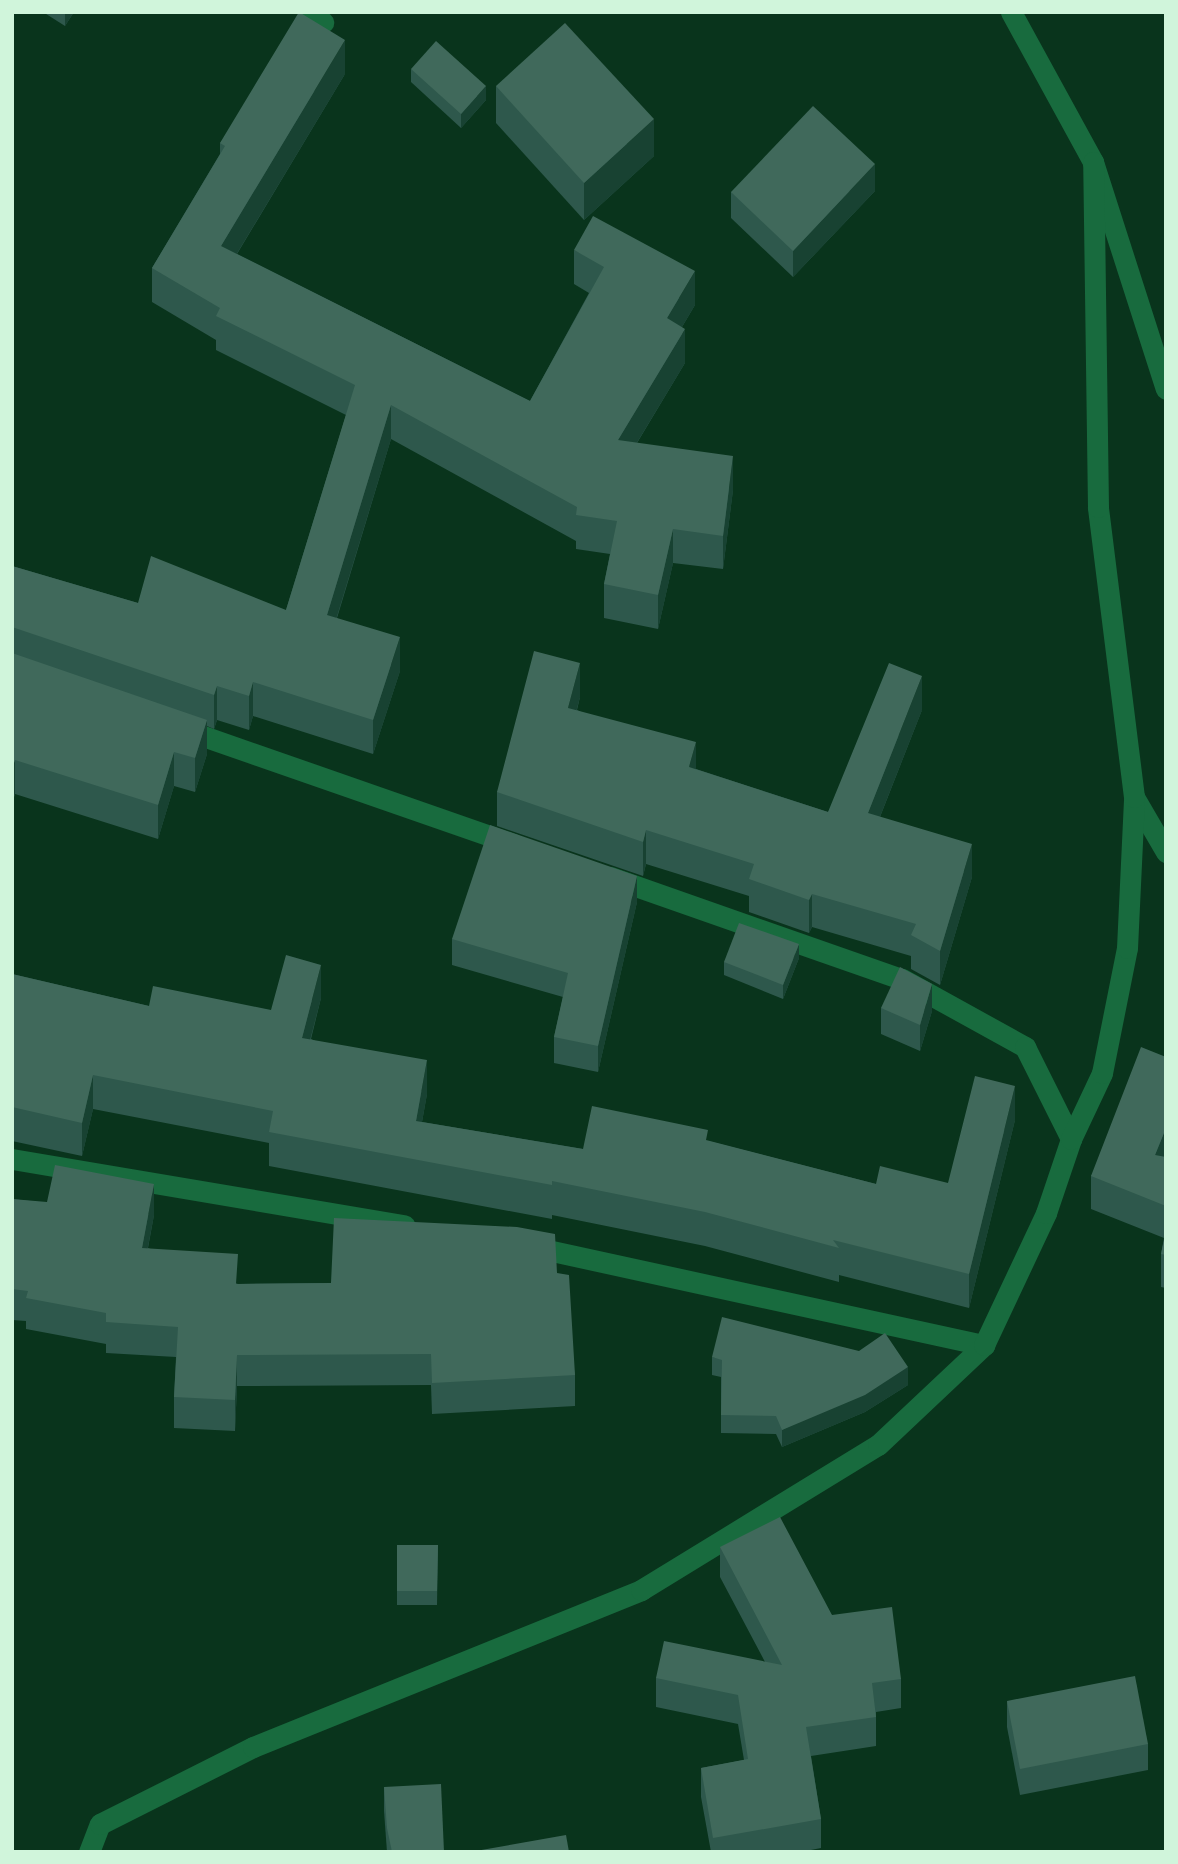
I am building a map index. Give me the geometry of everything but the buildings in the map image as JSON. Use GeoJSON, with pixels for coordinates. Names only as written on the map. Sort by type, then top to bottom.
{"type":"FeatureCollection","features":[{"type":"Feature","properties":{"kind":"street"},"geometry":{"type":"LineString","coordinates":[[1011,12],[1093,162],[1166,389]]}},
{"type":"Feature","properties":{"kind":"street"},"geometry":{"type":"LineString","coordinates":[[89,1852],[100,1824],[253,1746],[641,1590],[878,1445],[984,1345],[1046,1213],[1071,1139],[1102,1073],[1127,948],[1135,797],[1098,507],[1093,162]]}},
{"type":"Feature","properties":{"kind":"street"},"geometry":{"type":"LineString","coordinates":[[163,722],[532,850]]}},
{"type":"Feature","properties":{"kind":"street"},"geometry":{"type":"LineString","coordinates":[[1135,797],[1166,852]]}},
{"type":"Feature","properties":{"kind":"street"},"geometry":{"type":"LineString","coordinates":[[585,869],[902,979],[1025,1046],[1071,1139]]}},
{"type":"Feature","properties":{"kind":"street"},"geometry":{"type":"LineString","coordinates":[[12,1159],[432,1230]]}},
{"type":"Feature","properties":{"kind":"street"},"geometry":{"type":"LineString","coordinates":[[513,1244],[984,1345]]}}]}
